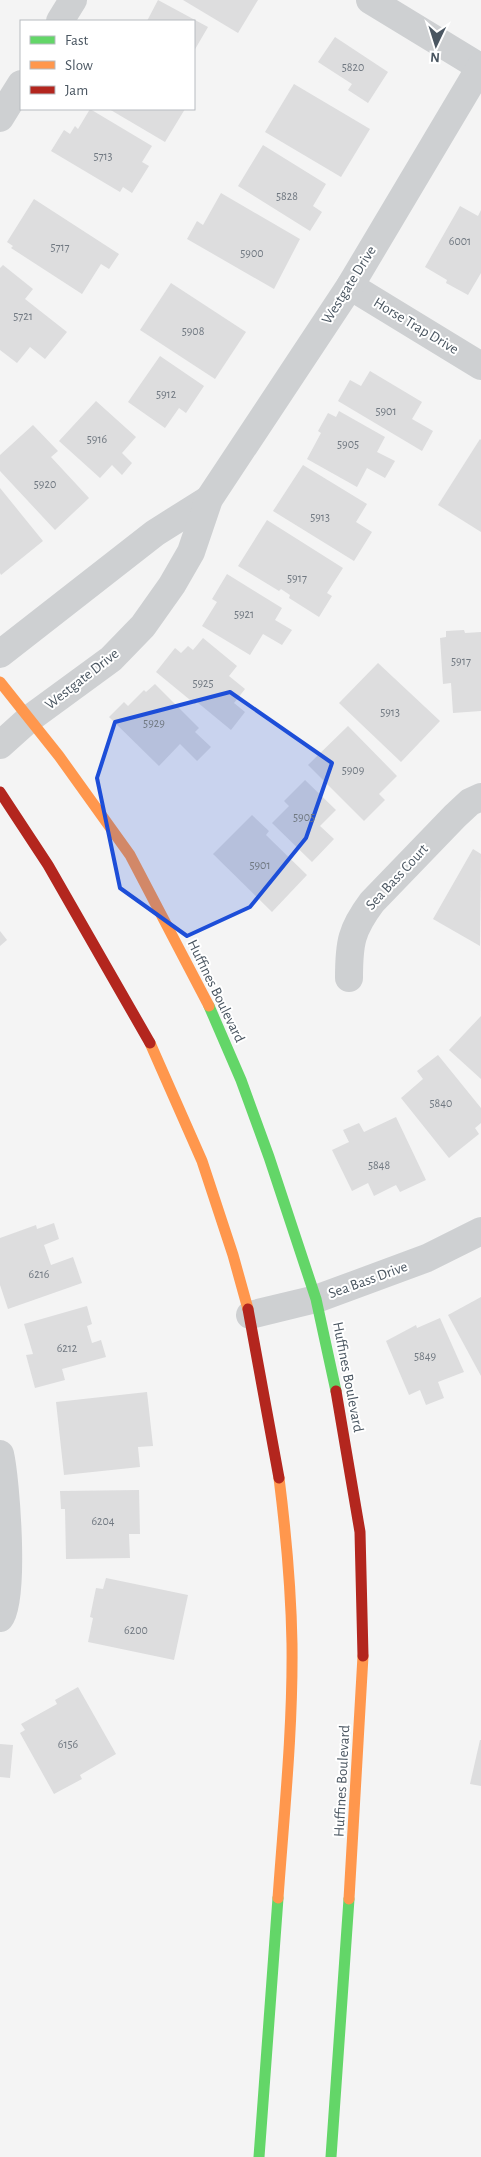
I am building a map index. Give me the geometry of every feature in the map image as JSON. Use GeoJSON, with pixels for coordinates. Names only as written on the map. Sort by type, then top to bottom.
{"type":"FeatureCollection","features":[{"type":"Feature","properties":{"kind":"main road","name":"Huffines Boulevard"},"geometry":{"type":"LineString","coordinates":[[0,682],[59,756],[130,856],[204,995],[244,1089],[316,1299],[336,1390],[360,1532],[364,1640],[356,1799],[331,2157]]}},
{"type":"Feature","properties":{"kind":"main road"},"geometry":{"type":"LineString","coordinates":[[0,792],[48,866],[157,1056],[202,1161],[233,1255],[250,1315],[276,1455],[288,1549],[292,1645],[287,1779],[259,2157]]}},
{"type":"Feature","properties":{"kind":"street"},"geometry":{"type":"LineString","coordinates":[[61,20],[73,0]]}},
{"type":"Feature","properties":{"kind":"street"},"geometry":{"type":"LineString","coordinates":[[370,0],[481,67]]}},
{"type":"Feature","properties":{"kind":"street","name":"Westgate Drive"},"geometry":{"type":"LineString","coordinates":[[0,745],[29,720],[111,659],[143,626],[172,585],[191,552],[210,499],[350,286],[481,67]]}},
{"type":"Feature","properties":{"kind":"street"},"geometry":{"type":"LineString","coordinates":[[0,118],[20,86]]}},
{"type":"Feature","properties":{"kind":"street","name":"Horse Trap Drive"},"geometry":{"type":"LineString","coordinates":[[350,286],[481,366]]}},
{"type":"Feature","properties":{"kind":"street","name":"Westgate Drive"},"geometry":{"type":"LineString","coordinates":[[0,654],[155,533],[210,499]]}},
{"type":"Feature","properties":{"kind":"street","name":"Sea Bass Court"},"geometry":{"type":"LineString","coordinates":[[349,978],[349,951],[353,933],[372,902],[455,816],[470,802],[481,798]]}},
{"type":"Feature","properties":{"kind":"street","name":"Sea Bass Drive"},"geometry":{"type":"LineString","coordinates":[[250,1315],[316,1299],[427,1258],[481,1231]]}},
{"type":"Feature","properties":{"kind":"street"},"geometry":{"type":"LineString","coordinates":[[0,1454],[8,1504],[7,1597],[4,1613],[0,1618]]}},
{"type":"Feature","properties":{"kind":"highlighted area"},"geometry":{"type":"Polygon","coordinates":[[[230,692],[332,763],[306,838],[250,907],[187,936],[120,888],[97,778],[115,722],[230,692]]]}},
{"type":"Feature","properties":{"kind":"building"},"geometry":{"type":"Polygon","coordinates":[[[158,0],[208,27],[195,49],[195,20],[148,20],[158,0]]]}},
{"type":"Feature","properties":{"kind":"building"},"geometry":{"type":"Polygon","coordinates":[[[183,0],[258,0],[238,33],[183,0]]]}},
{"type":"Feature","properties":{"kind":"building"},"geometry":{"type":"Polygon","coordinates":[[[335,37],[388,72],[368,103],[348,90],[352,84],[318,62],[335,37]]]}},
{"type":"Feature","properties":{"kind":"building"},"geometry":{"type":"Polygon","coordinates":[[[294,84],[370,129],[341,177],[265,132],[294,84]]]}},
{"type":"Feature","properties":{"kind":"building"},"geometry":{"type":"Polygon","coordinates":[[[89,110],[92,110],[152,146],[142,162],[149,166],[132,193],[123,187],[120,192],[51,151],[64,130],[70,134],[75,126],[78,129],[89,110]]]}},
{"type":"Feature","properties":{"kind":"building"},"geometry":{"type":"Polygon","coordinates":[[[111,110],[184,110],[165,142],[111,110]]]}},
{"type":"Feature","properties":{"kind":"building"},"geometry":{"type":"Polygon","coordinates":[[[263,145],[326,184],[313,206],[322,212],[310,231],[238,186],[263,145]]]}},
{"type":"Feature","properties":{"kind":"building"},"geometry":{"type":"Polygon","coordinates":[[[221,193],[300,239],[274,289],[187,239],[197,221],[203,225],[221,193]]]}},
{"type":"Feature","properties":{"kind":"building"},"geometry":{"type":"Polygon","coordinates":[[[34,199],[119,254],[109,269],[101,264],[82,294],[11,248],[13,246],[7,242],[34,199]]]}},
{"type":"Feature","properties":{"kind":"building"},"geometry":{"type":"Polygon","coordinates":[[[460,206],[478,216],[481,210],[481,273],[468,295],[446,283],[447,280],[425,267],[460,206]]]}},
{"type":"Feature","properties":{"kind":"building"},"geometry":{"type":"Polygon","coordinates":[[[3,265],[33,289],[25,299],[67,332],[45,359],[30,347],[17,363],[0,350],[0,268],[3,265]]]}},
{"type":"Feature","properties":{"kind":"building"},"geometry":{"type":"Polygon","coordinates":[[[171,283],[246,332],[215,379],[140,330],[171,283]]]}},
{"type":"Feature","properties":{"kind":"building"},"geometry":{"type":"Polygon","coordinates":[[[160,356],[204,386],[186,413],[179,408],[165,428],[128,402],[160,356]]]}},
{"type":"Feature","properties":{"kind":"building"},"geometry":{"type":"Polygon","coordinates":[[[370,371],[422,402],[412,419],[433,431],[422,451],[338,401],[350,380],[361,386],[370,371]]]}},
{"type":"Feature","properties":{"kind":"building"},"geometry":{"type":"Polygon","coordinates":[[[96,401],[136,437],[122,453],[132,463],[122,475],[112,465],[100,478],[59,441],[96,401]]]}},
{"type":"Feature","properties":{"kind":"building"},"geometry":{"type":"Polygon","coordinates":[[[339,411],[385,437],[377,452],[395,461],[385,478],[367,468],[357,487],[307,459],[321,433],[318,431],[328,413],[336,417],[339,411]]]}},
{"type":"Feature","properties":{"kind":"building"},"geometry":{"type":"Polygon","coordinates":[[[33,425],[58,451],[51,457],[89,498],[55,530],[0,471],[0,455],[33,425]]]}},
{"type":"Feature","properties":{"kind":"building"},"geometry":{"type":"Polygon","coordinates":[[[481,440],[481,532],[438,505],[481,440]]]}},
{"type":"Feature","properties":{"kind":"building"},"geometry":{"type":"Polygon","coordinates":[[[303,465],[367,504],[356,522],[372,532],[354,561],[273,511],[303,465]]]}},
{"type":"Feature","properties":{"kind":"building"},"geometry":{"type":"Polygon","coordinates":[[[0,488],[43,541],[1,575],[0,573],[0,488]]]}},
{"type":"Feature","properties":{"kind":"building"},"geometry":{"type":"Polygon","coordinates":[[[267,520],[343,568],[327,593],[332,596],[319,617],[289,598],[290,595],[281,589],[279,591],[238,566],[267,520]]]}},
{"type":"Feature","properties":{"kind":"building"},"geometry":{"type":"Polygon","coordinates":[[[227,574],[282,608],[275,620],[292,630],[282,645],[263,634],[250,655],[202,626],[217,602],[212,599],[227,574]]]}},
{"type":"Feature","properties":{"kind":"building"},"geometry":{"type":"Polygon","coordinates":[[[464,630],[465,633],[481,632],[481,711],[453,713],[451,683],[443,684],[440,638],[446,637],[446,631],[464,630]]]}},
{"type":"Feature","properties":{"kind":"building"},"geometry":{"type":"Polygon","coordinates":[[[203,638],[237,666],[229,676],[245,689],[234,703],[245,712],[231,730],[156,672],[175,648],[181,653],[188,646],[193,650],[203,638]]]}},
{"type":"Feature","properties":{"kind":"building"},"geometry":{"type":"Polygon","coordinates":[[[378,663],[440,721],[401,762],[339,703],[378,663]]]}},
{"type":"Feature","properties":{"kind":"building"},"geometry":{"type":"Polygon","coordinates":[[[155,684],[199,728],[195,732],[211,747],[197,761],[180,744],[159,766],[109,717],[124,702],[128,706],[144,690],[146,692],[155,684]]]}},
{"type":"Feature","properties":{"kind":"building"},"geometry":{"type":"Polygon","coordinates":[[[348,726],[397,776],[379,794],[385,800],[364,821],[308,765],[348,726]]]}},
{"type":"Feature","properties":{"kind":"building"},"geometry":{"type":"Polygon","coordinates":[[[305,780],[336,810],[320,826],[334,839],[312,862],[272,823],[289,806],[284,801],[305,780]]]}},
{"type":"Feature","properties":{"kind":"building"},"geometry":{"type":"Polygon","coordinates":[[[252,815],[269,831],[266,835],[307,875],[272,912],[213,854],[252,815]]]}},
{"type":"Feature","properties":{"kind":"building"},"geometry":{"type":"Polygon","coordinates":[[[473,849],[481,854],[480,946],[433,919],[473,849]]]}},
{"type":"Feature","properties":{"kind":"building"},"geometry":{"type":"Polygon","coordinates":[[[0,931],[7,940],[0,946],[0,931]]]}},
{"type":"Feature","properties":{"kind":"building"},"geometry":{"type":"Polygon","coordinates":[[[481,1016],[481,1079],[449,1050],[481,1016]]]}},
{"type":"Feature","properties":{"kind":"building"},"geometry":{"type":"Polygon","coordinates":[[[438,1055],[481,1108],[481,1123],[475,1128],[479,1134],[449,1158],[401,1098],[423,1079],[417,1071],[438,1055]]]}},
{"type":"Feature","properties":{"kind":"building"},"geometry":{"type":"Polygon","coordinates":[[[396,1117],[426,1180],[400,1192],[396,1185],[374,1196],[368,1183],[352,1191],[332,1150],[349,1142],[343,1130],[359,1123],[364,1132],[396,1117]]]}},
{"type":"Feature","properties":{"kind":"building"},"geometry":{"type":"Polygon","coordinates":[[[54,1223],[59,1239],[44,1245],[51,1265],[73,1257],[82,1283],[8,1309],[0,1285],[0,1238],[36,1225],[37,1229],[54,1223]]]}},
{"type":"Feature","properties":{"kind":"building"},"geometry":{"type":"Polygon","coordinates":[[[481,1297],[481,1376],[448,1315],[481,1297]]]}},
{"type":"Feature","properties":{"kind":"building"},"geometry":{"type":"Polygon","coordinates":[[[87,1306],[92,1324],[87,1326],[92,1343],[101,1340],[106,1357],[62,1369],[65,1380],[35,1388],[26,1355],[33,1354],[24,1324],[87,1306]]]}},
{"type":"Feature","properties":{"kind":"building"},"geometry":{"type":"Polygon","coordinates":[[[440,1318],[464,1372],[438,1382],[444,1398],[426,1405],[420,1390],[409,1395],[386,1341],[416,1325],[417,1328],[440,1318]]]}},
{"type":"Feature","properties":{"kind":"building"},"geometry":{"type":"Polygon","coordinates":[[[147,1392],[153,1446],[138,1447],[140,1467],[64,1475],[56,1402],[147,1392]]]}},
{"type":"Feature","properties":{"kind":"building"},"geometry":{"type":"Polygon","coordinates":[[[139,1490],[140,1534],[129,1534],[130,1558],[66,1559],[65,1509],[61,1509],[60,1491],[139,1490]]]}},
{"type":"Feature","properties":{"kind":"building"},"geometry":{"type":"Polygon","coordinates":[[[106,1578],[188,1595],[174,1660],[88,1642],[93,1618],[90,1617],[96,1588],[103,1589],[106,1578]]]}},
{"type":"Feature","properties":{"kind":"building"},"geometry":{"type":"Polygon","coordinates":[[[78,1687],[116,1754],[80,1775],[82,1779],[54,1794],[20,1733],[25,1730],[21,1724],[57,1704],[55,1700],[78,1687]]]}},
{"type":"Feature","properties":{"kind":"building"},"geometry":{"type":"Polygon","coordinates":[[[481,1740],[481,1786],[470,1784],[481,1740]]]}},
{"type":"Feature","properties":{"kind":"building"},"geometry":{"type":"Polygon","coordinates":[[[0,1744],[13,1745],[10,1778],[0,1777],[0,1744]]]}},
{"type":"Feature","properties":{"kind":"traffic: fast"},"geometry":{"type":"LineString","coordinates":[[209,1006],[241,1080],[269,1157],[316,1299],[336,1391]]}},
{"type":"Feature","properties":{"kind":"traffic: fast"},"geometry":{"type":"LineString","coordinates":[[259,2157],[278,1898]]}},
{"type":"Feature","properties":{"kind":"traffic: fast"},"geometry":{"type":"LineString","coordinates":[[331,2157],[349,1899]]}},
{"type":"Feature","properties":{"kind":"traffic: slow"},"geometry":{"type":"LineString","coordinates":[[0,682],[59,756],[130,855],[209,1006]]}},
{"type":"Feature","properties":{"kind":"traffic: slow"},"geometry":{"type":"LineString","coordinates":[[150,1043],[202,1161],[233,1255],[248,1309]]}},
{"type":"Feature","properties":{"kind":"traffic: slow"},"geometry":{"type":"LineString","coordinates":[[278,1898],[288,1771],[292,1676],[289,1581],[279,1478]]}},
{"type":"Feature","properties":{"kind":"traffic: slow"},"geometry":{"type":"LineString","coordinates":[[349,1899],[363,1656]]}},
{"type":"Feature","properties":{"kind":"traffic: jam"},"geometry":{"type":"LineString","coordinates":[[0,792],[48,865],[150,1043]]}},
{"type":"Feature","properties":{"kind":"traffic: jam"},"geometry":{"type":"LineString","coordinates":[[248,1309],[279,1478]]}},
{"type":"Feature","properties":{"kind":"traffic: jam"},"geometry":{"type":"LineString","coordinates":[[336,1391],[360,1532],[363,1656]]}}]}
